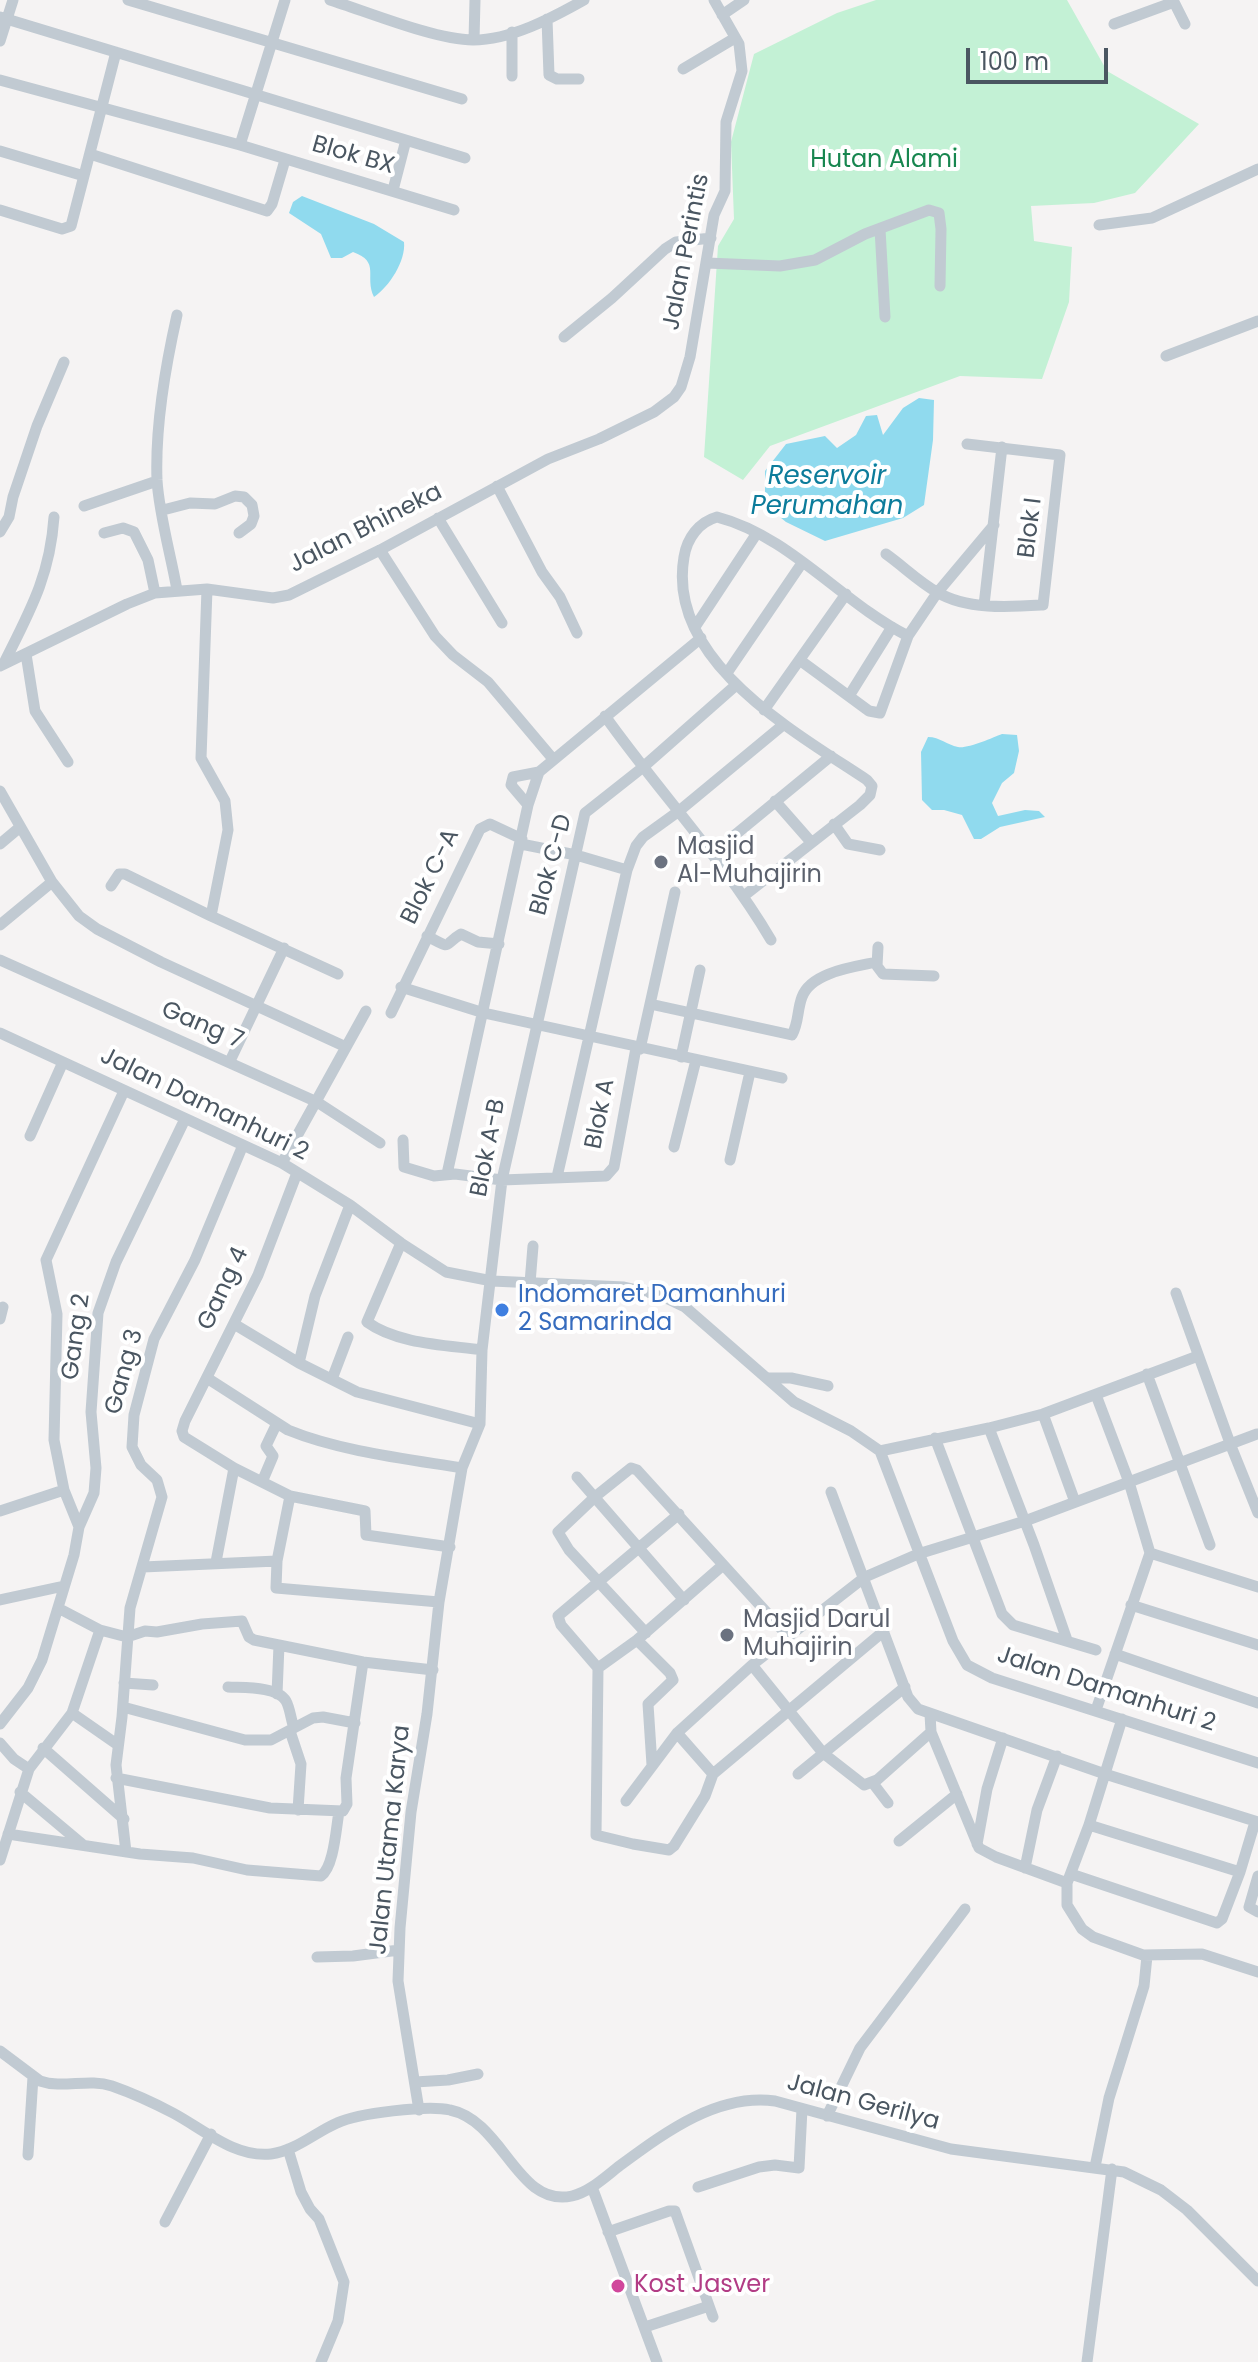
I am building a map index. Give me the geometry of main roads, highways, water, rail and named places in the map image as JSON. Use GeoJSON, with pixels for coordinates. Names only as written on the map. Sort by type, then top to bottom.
{"type":"FeatureCollection","features":[{"type":"Feature","properties":{"kind":"water"},"geometry":{"type":"Polygon","coordinates":[[[302,196],[374,224],[404,242],[395,273],[374,297],[367,260],[353,252],[342,258],[331,258],[321,234],[289,213],[293,202],[302,196]]]}},
{"type":"Feature","properties":{"kind":"water","name":"Reservoir Perumahan"},"geometry":{"type":"Polygon","coordinates":[[[919,398],[934,400],[933,440],[924,505],[903,518],[825,541],[786,522],[765,505],[765,471],[786,444],[825,436],[837,448],[856,435],[866,416],[877,415],[883,435],[903,408],[919,398]]]}},
{"type":"Feature","properties":{"kind":"water"},"geometry":{"type":"Polygon","coordinates":[[[1002,734],[1017,735],[1019,751],[1014,773],[1002,783],[992,803],[998,816],[1025,810],[1039,811],[1045,817],[1000,827],[981,839],[974,839],[962,815],[932,810],[922,800],[921,752],[928,737],[962,747],[1002,734]]]}},
{"type":"Feature","properties":{"kind":"place","name":"Masjid Al-Muhajirin"},"geometry":{"type":"Point","coordinates":[661,862]}},
{"type":"Feature","properties":{"kind":"place","name":"Indomaret Damanhuri 2 Samarinda"},"geometry":{"type":"Point","coordinates":[502,1310]}},
{"type":"Feature","properties":{"kind":"place","name":"Masjid Darul Muhajirin"},"geometry":{"type":"Point","coordinates":[727,1635]}},
{"type":"Feature","properties":{"kind":"place","name":"Kost Jasver"},"geometry":{"type":"Point","coordinates":[618,2286]}},
{"type":"Feature","properties":{"kind":"park label","name":"Hutan Alami"},"geometry":{"type":"Point","coordinates":[884,161]}}]}
